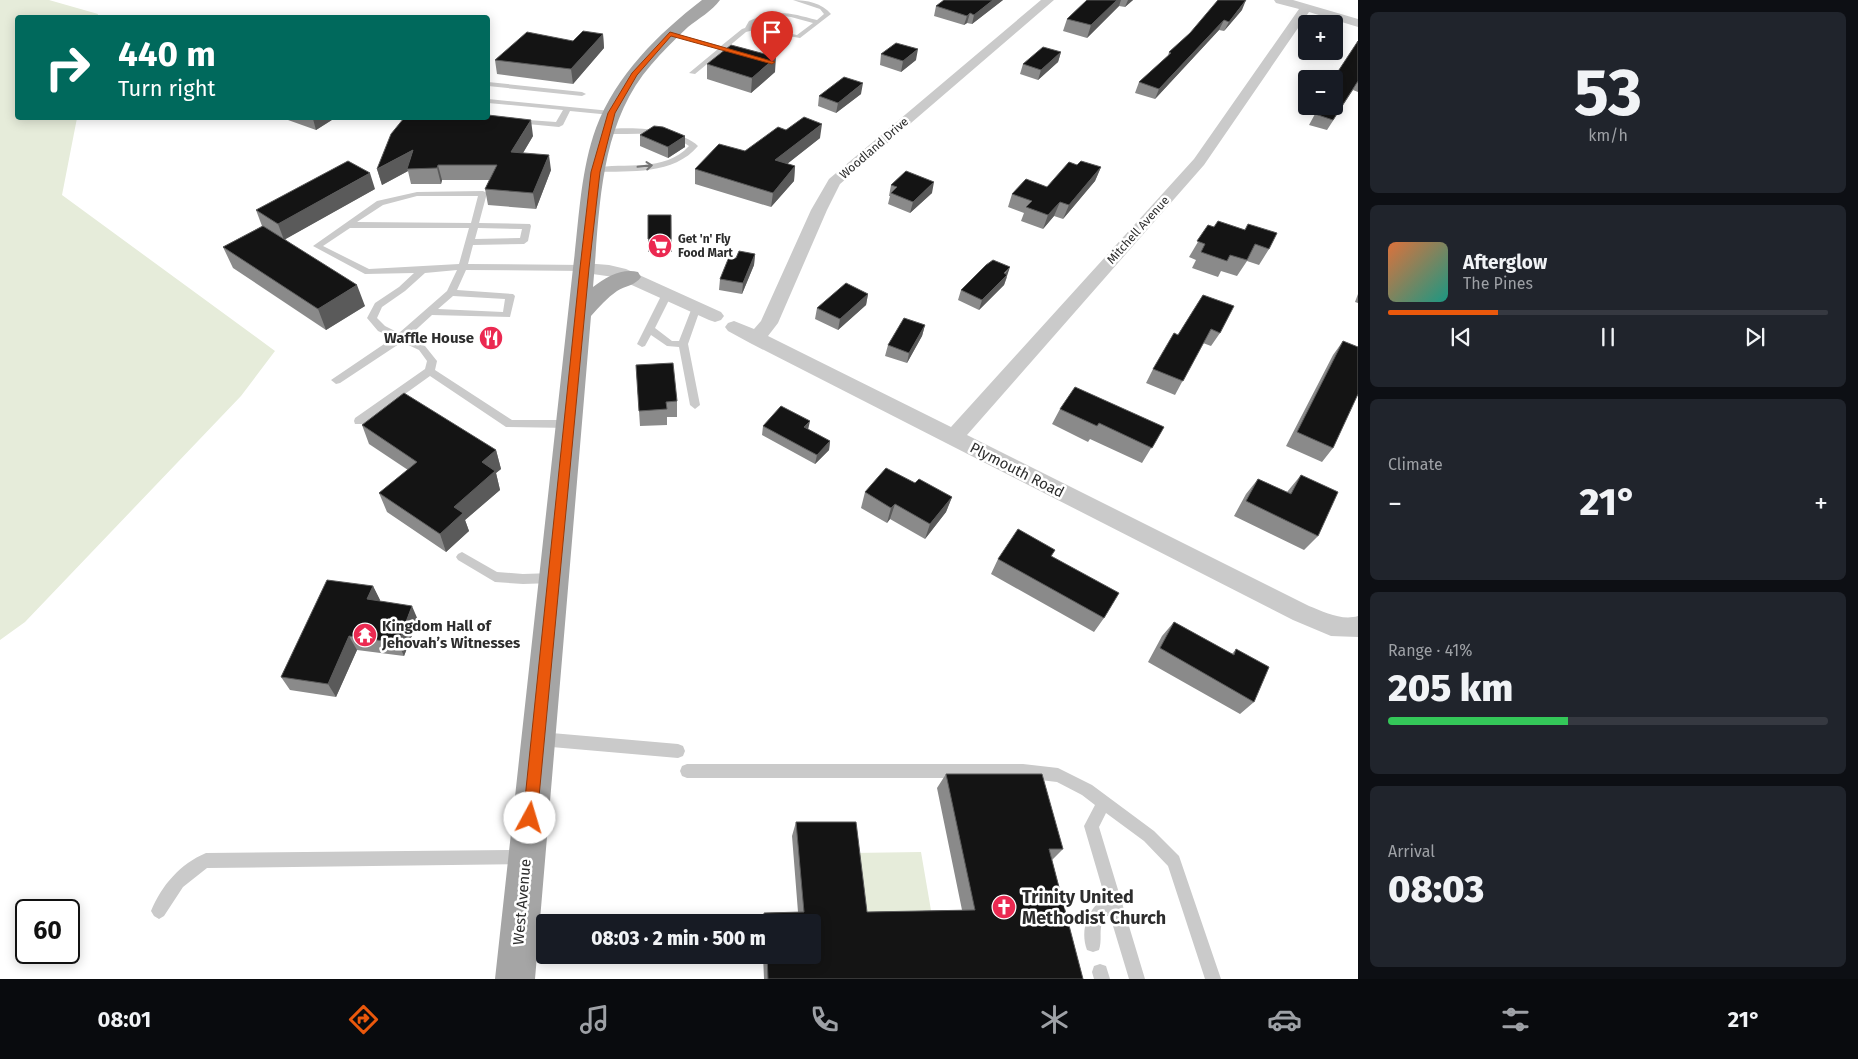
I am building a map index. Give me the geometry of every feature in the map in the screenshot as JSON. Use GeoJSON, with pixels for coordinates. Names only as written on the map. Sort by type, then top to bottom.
{"type":"FeatureCollection","features":[{"type":"Feature","properties":{"kind":"main road","name":"West Avenue"},"geometry":{"type":"LineString","coordinates":[[515,979],[584,268],[596,170],[611,113],[634,74],[670,34],[712,0]]}},
{"type":"Feature","properties":{"kind":"main road"},"geometry":{"type":"LineString","coordinates":[[580,314],[608,286],[616,281],[630,277]]}},
{"type":"Feature","properties":{"kind":"street","name":"Woodland Drive"},"geometry":{"type":"LineString","coordinates":[[756,339],[769,323],[818,210],[834,182],[1048,0]]}},
{"type":"Feature","properties":{"kind":"street"},"geometry":{"type":"LineString","coordinates":[[1280,0],[1358,23]]}},
{"type":"Feature","properties":{"kind":"street","name":"Mitchell Avenue"},"geometry":{"type":"LineString","coordinates":[[953,438],[1199,162],[1306,8]]}},
{"type":"Feature","properties":{"kind":"street"},"geometry":{"type":"LineString","coordinates":[[584,268],[609,270],[630,277],[715,316]]}},
{"type":"Feature","properties":{"kind":"street","name":"Plymouth Road"},"geometry":{"type":"LineString","coordinates":[[734,327],[1301,613],[1331,626],[1355,628],[1358,626]]}},
{"type":"Feature","properties":{"kind":"lane"},"geometry":{"type":"LineString","coordinates":[[693,73],[741,32],[748,29],[798,37],[828,14],[826,10],[796,0]]}},
{"type":"Feature","properties":{"kind":"lane"},"geometry":{"type":"LineString","coordinates":[[748,29],[751,22],[766,14],[777,12],[818,22]]}},
{"type":"Feature","properties":{"kind":"lane"},"geometry":{"type":"LineString","coordinates":[[670,34],[738,53]]}},
{"type":"Feature","properties":{"kind":"lane"},"geometry":{"type":"LineString","coordinates":[[490,84],[582,94]]}},
{"type":"Feature","properties":{"kind":"lane"},"geometry":{"type":"LineString","coordinates":[[490,102],[502,85]]}},
{"type":"Feature","properties":{"kind":"lane"},"geometry":{"type":"LineString","coordinates":[[490,103],[611,113]]}},
{"type":"Feature","properties":{"kind":"lane"},"geometry":{"type":"LineString","coordinates":[[509,121],[559,125],[567,109]]}},
{"type":"Feature","properties":{"kind":"lane"},"geometry":{"type":"LineString","coordinates":[[596,170],[670,163],[692,150],[694,146],[661,132],[606,132]]}},
{"type":"Feature","properties":{"kind":"lane"},"geometry":{"type":"LineString","coordinates":[[336,380],[400,338],[451,293],[463,267],[483,193],[417,194],[380,203],[317,246],[368,272],[463,267],[584,268]]}},
{"type":"Feature","properties":{"kind":"lane"},"geometry":{"type":"LineString","coordinates":[[347,225],[527,226],[524,241],[470,242]]}},
{"type":"Feature","properties":{"kind":"lane"},"geometry":{"type":"LineString","coordinates":[[359,421],[430,372],[432,361],[422,348],[376,326],[372,318],[378,305],[402,289],[423,270]]}},
{"type":"Feature","properties":{"kind":"lane"},"geometry":{"type":"LineString","coordinates":[[430,312],[507,315],[510,296],[451,293]]}},
{"type":"Feature","properties":{"kind":"lane"},"geometry":{"type":"LineString","coordinates":[[642,344],[667,294]]}},
{"type":"Feature","properties":{"kind":"lane"},"geometry":{"type":"LineString","coordinates":[[695,405],[683,344],[696,307]]}},
{"type":"Feature","properties":{"kind":"lane"},"geometry":{"type":"LineString","coordinates":[[650,329],[670,344],[683,344]]}},
{"type":"Feature","properties":{"kind":"lane"},"geometry":{"type":"LineString","coordinates":[[430,372],[510,424],[570,424]]}},
{"type":"Feature","properties":{"kind":"lane"},"geometry":{"type":"LineString","coordinates":[[462,558],[495,577],[523,579],[554,578]]}},
{"type":"Feature","properties":{"kind":"lane"},"geometry":{"type":"LineString","coordinates":[[538,739],[678,751]]}},
{"type":"Feature","properties":{"kind":"lane"},"geometry":{"type":"LineString","coordinates":[[687,771],[1023,771],[1058,775],[1086,790],[1149,836],[1174,861],[1213,979]]}},
{"type":"Feature","properties":{"kind":"lane"},"geometry":{"type":"LineString","coordinates":[[1104,803],[1091,826],[1137,979]]}},
{"type":"Feature","properties":{"kind":"lane"},"geometry":{"type":"LineString","coordinates":[[159,911],[176,883],[190,870],[206,861],[526,857]]}},
{"type":"Feature","properties":{"kind":"lane"},"geometry":{"type":"LineString","coordinates":[[1093,944],[1091,932],[1095,916],[1102,909],[1116,908]]}},
{"type":"Feature","properties":{"kind":"green space"},"geometry":{"type":"Polygon","coordinates":[[[0,0],[49,0],[98,14],[15,15],[15,120],[77,120],[62,195],[275,351],[241,396],[25,622],[0,640],[0,0]]]}},
{"type":"Feature","properties":{"kind":"green space"},"geometry":{"type":"Polygon","coordinates":[[[921,852],[933,922],[860,923],[852,853],[921,852]]]}},
{"type":"Feature","properties":{"kind":"building"},"geometry":{"type":"Polygon","coordinates":[[[944,0],[993,0],[974,15],[970,13],[967,16],[936,6],[944,0]]]}},
{"type":"Feature","properties":{"kind":"building"},"geometry":{"type":"Polygon","coordinates":[[[1087,0],[1117,0],[1091,25],[1067,19],[1087,0]]]}},
{"type":"Feature","properties":{"kind":"building"},"geometry":{"type":"Polygon","coordinates":[[[1218,0],[1246,0],[1229,22],[1224,20],[1159,89],[1139,82],[1171,53],[1169,52],[1190,33],[1218,0]]]}},
{"type":"Feature","properties":{"kind":"building"},"geometry":{"type":"Polygon","coordinates":[[[583,31],[603,34],[571,69],[495,60],[527,32],[573,41],[583,31]]]}},
{"type":"Feature","properties":{"kind":"building"},"geometry":{"type":"Polygon","coordinates":[[[1358,41],[1358,81],[1343,104],[1343,70],[1339,70],[1358,41]]]}},
{"type":"Feature","properties":{"kind":"building"},"geometry":{"type":"Polygon","coordinates":[[[896,43],[918,49],[903,61],[881,54],[896,43]]]}},
{"type":"Feature","properties":{"kind":"building"},"geometry":{"type":"Polygon","coordinates":[[[731,45],[776,57],[752,78],[707,64],[731,45]]]}},
{"type":"Feature","properties":{"kind":"building"},"geometry":{"type":"Polygon","coordinates":[[[1043,47],[1061,52],[1041,70],[1023,64],[1043,47]]]}},
{"type":"Feature","properties":{"kind":"building"},"geometry":{"type":"Polygon","coordinates":[[[844,77],[863,83],[838,103],[819,96],[844,77]]]}},
{"type":"Feature","properties":{"kind":"building"},"geometry":{"type":"Polygon","coordinates":[[[490,115],[531,120],[511,152],[549,155],[533,193],[485,189],[497,165],[438,165],[437,168],[407,169],[413,150],[377,169],[391,134],[402,120],[490,120],[490,115]]]}},
{"type":"Feature","properties":{"kind":"building"},"geometry":{"type":"Polygon","coordinates":[[[1318,115],[1336,115],[1333,120],[1318,115]]]}},
{"type":"Feature","properties":{"kind":"building"},"geometry":{"type":"Polygon","coordinates":[[[804,117],[822,124],[775,160],[795,166],[773,193],[695,169],[719,144],[745,151],[778,127],[786,130],[804,117]]]}},
{"type":"Feature","properties":{"kind":"building"},"geometry":{"type":"Polygon","coordinates":[[[654,126],[663,127],[685,136],[668,147],[640,135],[654,126]]]}},
{"type":"Feature","properties":{"kind":"building"},"geometry":{"type":"Polygon","coordinates":[[[348,161],[370,173],[278,224],[256,210],[348,161]]]}},
{"type":"Feature","properties":{"kind":"building"},"geometry":{"type":"Polygon","coordinates":[[[1081,161],[1101,167],[1069,205],[1060,202],[1048,215],[1026,207],[1032,201],[1012,194],[1026,179],[1047,187],[1069,162],[1077,165],[1081,161]]]}},
{"type":"Feature","properties":{"kind":"building"},"geometry":{"type":"Polygon","coordinates":[[[906,171],[934,182],[913,202],[891,193],[897,187],[891,185],[906,171]]]}},
{"type":"Feature","properties":{"kind":"building"},"geometry":{"type":"Polygon","coordinates":[[[648,215],[671,215],[671,239],[648,239],[648,215]]]}},
{"type":"Feature","properties":{"kind":"building"},"geometry":{"type":"Polygon","coordinates":[[[1218,221],[1245,230],[1248,224],[1277,233],[1269,249],[1255,244],[1247,260],[1230,255],[1227,261],[1201,252],[1205,244],[1197,241],[1208,225],[1214,227],[1218,221]]]}},
{"type":"Feature","properties":{"kind":"building"},"geometry":{"type":"Polygon","coordinates":[[[263,226],[357,285],[318,309],[223,247],[263,226]]]}},
{"type":"Feature","properties":{"kind":"building"},"geometry":{"type":"Polygon","coordinates":[[[739,251],[755,254],[743,283],[720,279],[729,257],[736,258],[739,251]]]}},
{"type":"Feature","properties":{"kind":"building"},"geometry":{"type":"Polygon","coordinates":[[[993,260],[1010,267],[1004,273],[1007,275],[982,300],[961,290],[986,265],[993,260]]]}},
{"type":"Feature","properties":{"kind":"building"},"geometry":{"type":"Polygon","coordinates":[[[846,283],[868,294],[840,319],[817,308],[846,283]]]}},
{"type":"Feature","properties":{"kind":"building"},"geometry":{"type":"Polygon","coordinates":[[[1203,295],[1234,306],[1220,333],[1211,329],[1183,381],[1153,369],[1174,333],[1178,335],[1203,295]]]}},
{"type":"Feature","properties":{"kind":"building"},"geometry":{"type":"Polygon","coordinates":[[[904,318],[925,325],[909,353],[888,345],[904,318]]]}},
{"type":"Feature","properties":{"kind":"building"},"geometry":{"type":"Polygon","coordinates":[[[1343,341],[1358,347],[1358,394],[1333,448],[1297,432],[1343,341]]]}},
{"type":"Feature","properties":{"kind":"building"},"geometry":{"type":"Polygon","coordinates":[[[673,363],[677,401],[666,402],[667,409],[639,411],[636,365],[673,363]]]}},
{"type":"Feature","properties":{"kind":"building"},"geometry":{"type":"Polygon","coordinates":[[[1075,387],[1164,427],[1152,448],[1099,423],[1097,426],[1060,409],[1075,387]]]}},
{"type":"Feature","properties":{"kind":"building"},"geometry":{"type":"Polygon","coordinates":[[[404,393],[496,450],[482,462],[495,471],[454,507],[463,513],[440,534],[379,493],[417,462],[362,425],[404,393]]]}},
{"type":"Feature","properties":{"kind":"building"},"geometry":{"type":"Polygon","coordinates":[[[781,406],[810,421],[804,427],[830,441],[817,455],[763,426],[781,406]]]}},
{"type":"Feature","properties":{"kind":"building"},"geometry":{"type":"Polygon","coordinates":[[[886,468],[915,483],[919,479],[952,497],[930,524],[895,504],[891,508],[865,492],[886,468]]]}},
{"type":"Feature","properties":{"kind":"building"},"geometry":{"type":"Polygon","coordinates":[[[1301,475],[1338,492],[1318,536],[1246,501],[1258,479],[1291,494],[1301,475]]]}},
{"type":"Feature","properties":{"kind":"building"},"geometry":{"type":"Polygon","coordinates":[[[1018,529],[1055,550],[1051,556],[1119,593],[1104,618],[998,559],[1018,529]]]}},
{"type":"Feature","properties":{"kind":"building","name":"Kingdom Hall of Jehovah’s Witnesses"},"geometry":{"type":"Polygon","coordinates":[[[327,580],[373,586],[367,599],[412,606],[398,643],[349,636],[328,684],[281,677],[327,580]]]}},
{"type":"Feature","properties":{"kind":"building"},"geometry":{"type":"Polygon","coordinates":[[[1174,622],[1234,655],[1236,649],[1269,667],[1254,702],[1160,648],[1174,622]]]}},
{"type":"Feature","properties":{"kind":"building"},"geometry":{"type":"Polygon","coordinates":[[[946,774],[1042,774],[1063,849],[1049,849],[1083,979],[768,979],[767,964],[821,964],[821,914],[764,914],[804,912],[796,822],[856,822],[867,912],[975,910],[946,774]]]}},
{"type":"Feature","properties":{"kind":"place","name":"Get 'n' Fly Food Mart"},"geometry":{"type":"Point","coordinates":[660,246]}},
{"type":"Feature","properties":{"kind":"place","name":"Waffle House"},"geometry":{"type":"Point","coordinates":[491,338]}},
{"type":"Feature","properties":{"kind":"place","name":"Kingdom Hall of Jehovah’s Witnesses"},"geometry":{"type":"Point","coordinates":[365,635]}},
{"type":"Feature","properties":{"kind":"place","name":"Trinity United Methodist Church"},"geometry":{"type":"Point","coordinates":[1004,907]}},
{"type":"Feature","properties":{"kind":"route"},"geometry":{"type":"LineString","coordinates":[[530,818],[584,268],[596,172],[611,113],[634,74],[670,34],[772,62]]}}]}
